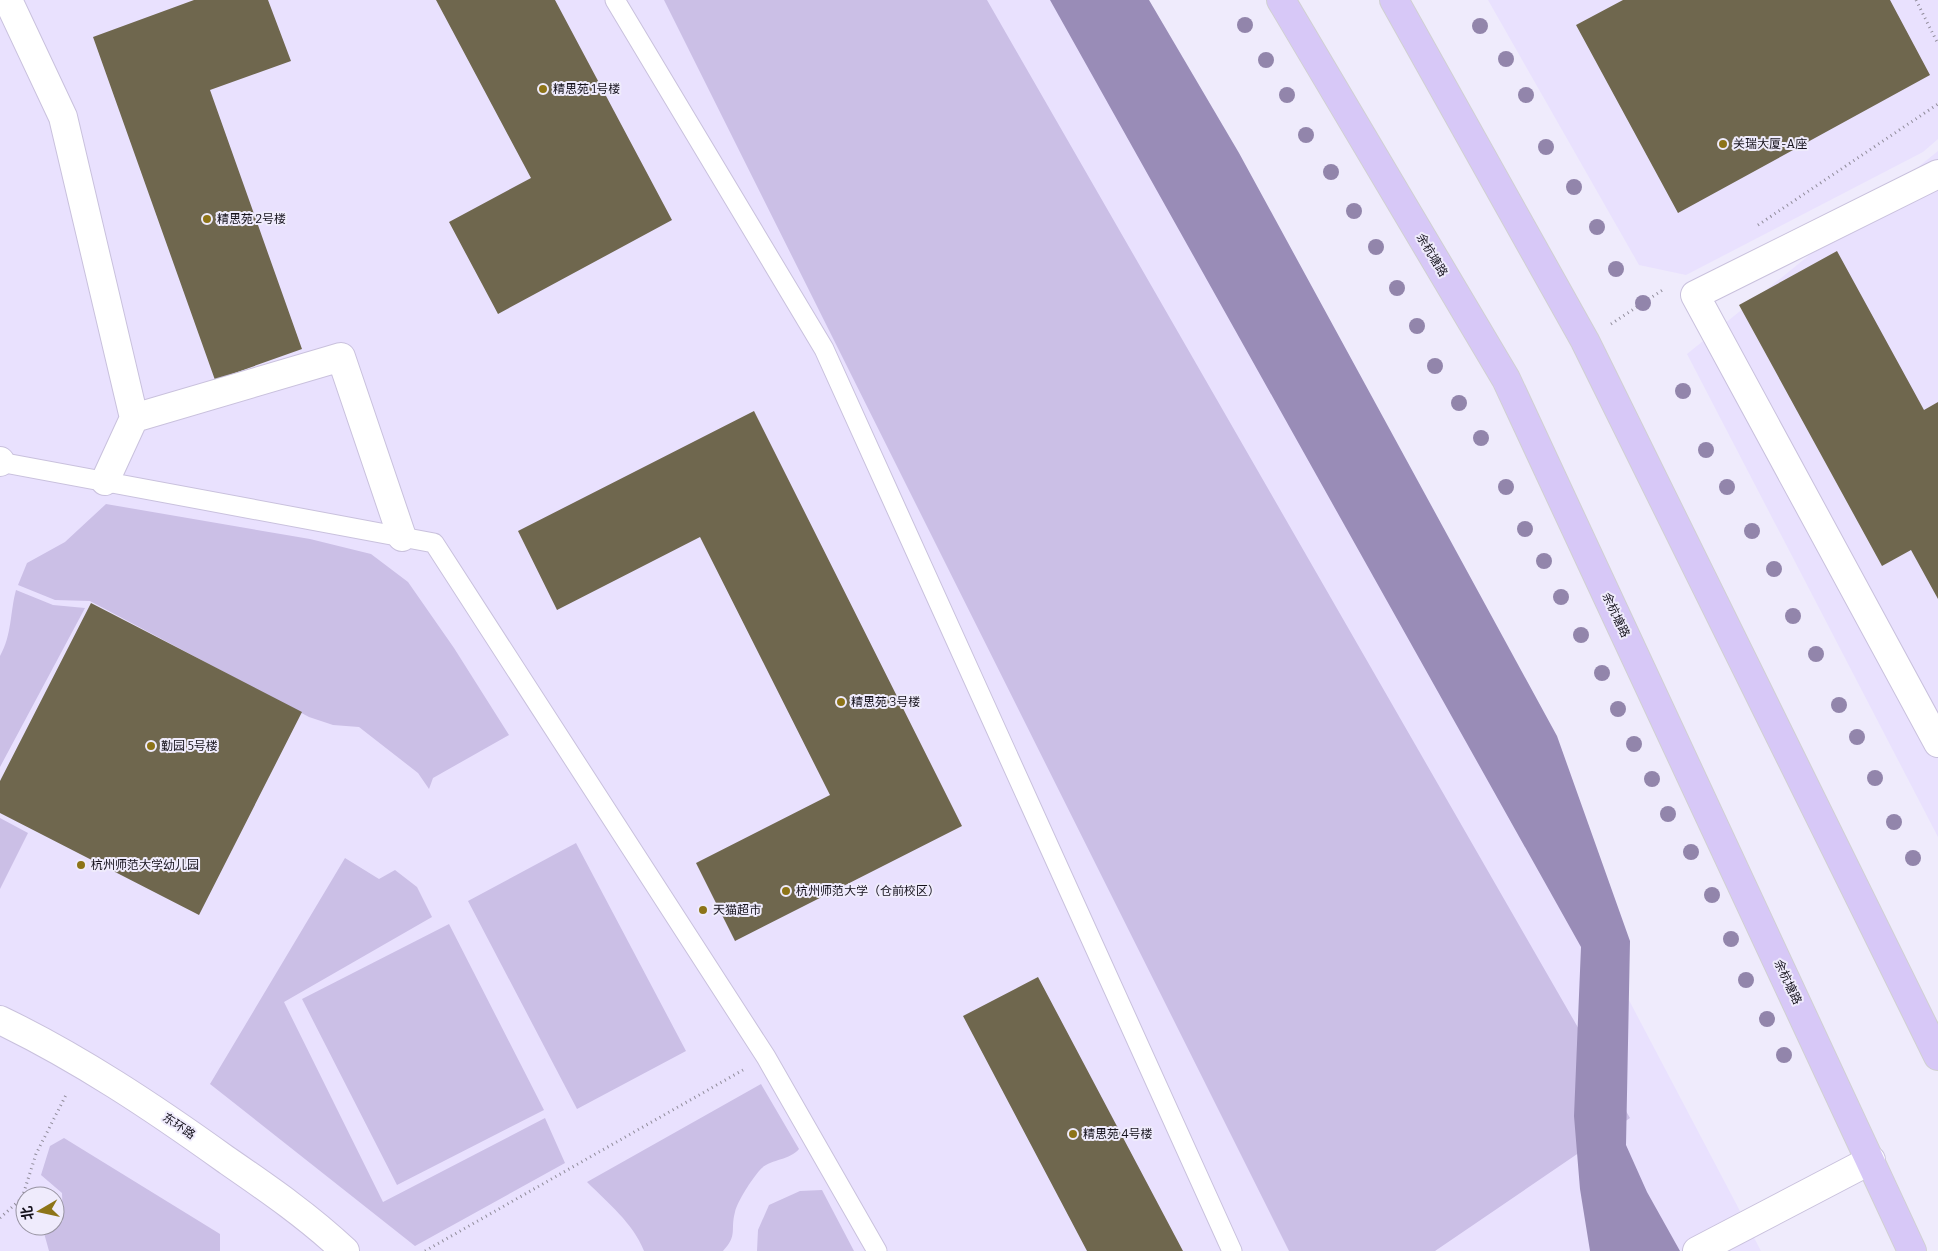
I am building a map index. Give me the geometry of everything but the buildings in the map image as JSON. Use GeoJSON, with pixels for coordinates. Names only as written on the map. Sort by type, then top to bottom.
{"type":"FeatureCollection","features":[{"type":"Feature","properties":{"kind":"main road","name":"余杭塘路"},"geometry":{"type":"LineString","coordinates":[[1281,0],[1506,379],[1912,1251]]}},
{"type":"Feature","properties":{"kind":"main road"},"geometry":{"type":"LineString","coordinates":[[1394,0],[1585,341],[1938,1056]]}},
{"type":"Feature","properties":{"kind":"street"},"geometry":{"type":"LineString","coordinates":[[8,0],[62,117],[134,418],[105,481]]}},
{"type":"Feature","properties":{"kind":"street"},"geometry":{"type":"LineString","coordinates":[[1938,174],[1696,295],[1938,743]]}},
{"type":"Feature","properties":{"kind":"street"},"geometry":{"type":"LineString","coordinates":[[134,418],[341,357],[402,537]]}},
{"type":"Feature","properties":{"kind":"street","name":"东环路"},"geometry":{"type":"LineString","coordinates":[[0,1020],[37,1038],[169,1119],[313,1221],[345,1251]]}},
{"type":"Feature","properties":{"kind":"street"},"geometry":{"type":"LineString","coordinates":[[1697,1251],[1871,1160]]}},
{"type":"Feature","properties":{"kind":"lane"},"geometry":{"type":"LineString","coordinates":[[614,0],[824,350],[1232,1251]]}},
{"type":"Feature","properties":{"kind":"lane"},"geometry":{"type":"LineString","coordinates":[[0,461],[434,543],[766,1057],[877,1251]]}},
{"type":"Feature","properties":{"kind":"path"},"geometry":{"type":"LineString","coordinates":[[1916,0],[1938,44]]}},
{"type":"Feature","properties":{"kind":"path"},"geometry":{"type":"LineString","coordinates":[[1758,226],[1938,104]]}},
{"type":"Feature","properties":{"kind":"path"},"geometry":{"type":"LineString","coordinates":[[1585,341],[1667,286]]}},
{"type":"Feature","properties":{"kind":"path"},"geometry":{"type":"LineString","coordinates":[[425,1251],[766,1057]]}},
{"type":"Feature","properties":{"kind":"path"},"geometry":{"type":"LineString","coordinates":[[0,1218],[22,1198],[36,1154],[81,1065]]}},
{"type":"Feature","properties":{"kind":"shaded area","name":"杭州师范大学（仓前校区）"},"geometry":{"type":"Polygon","coordinates":[[[0,0],[1078,0],[1411,586],[1761,1251],[0,1251],[0,0]]]}},
{"type":"Feature","properties":{"kind":"shaded area"},"geometry":{"type":"Polygon","coordinates":[[[664,0],[987,0],[1630,1118],[1435,1251],[1289,1251],[664,0]]]}},
{"type":"Feature","properties":{"kind":"shaded area"},"geometry":{"type":"Polygon","coordinates":[[[1050,0],[1149,0],[1239,153],[1557,736],[1630,941],[1626,1145],[1647,1192],[1680,1251],[1590,1251],[1580,1189],[1574,1116],[1581,947],[1050,0]]]}},
{"type":"Feature","properties":{"kind":"shaded area"},"geometry":{"type":"Polygon","coordinates":[[[1488,0],[1938,0],[1938,139],[1923,152],[1686,275],[1639,265],[1488,0]]]}},
{"type":"Feature","properties":{"kind":"shaded area"},"geometry":{"type":"Polygon","coordinates":[[[1938,151],[1938,837],[1687,354],[1938,151]]]}},
{"type":"Feature","properties":{"kind":"shaded area"},"geometry":{"type":"Polygon","coordinates":[[[106,504],[310,539],[371,554],[408,582],[454,648],[509,735],[433,778],[429,789],[418,773],[359,727],[333,725],[309,717],[90,601],[55,600],[18,585],[27,563],[65,542],[106,504]]]}},
{"type":"Feature","properties":{"kind":"shaded area"},"geometry":{"type":"Polygon","coordinates":[[[16,590],[53,605],[85,608],[0,767],[0,656],[9,632],[16,590]]]}},
{"type":"Feature","properties":{"kind":"shaded area"},"geometry":{"type":"Polygon","coordinates":[[[0,818],[28,833],[0,889],[0,818]]]}},
{"type":"Feature","properties":{"kind":"shaded area"},"geometry":{"type":"Polygon","coordinates":[[[576,843],[686,1051],[577,1109],[468,901],[576,843]]]}},
{"type":"Feature","properties":{"kind":"shaded area"},"geometry":{"type":"Polygon","coordinates":[[[345,858],[379,879],[395,870],[417,887],[432,917],[284,1002],[383,1202],[545,1118],[565,1163],[415,1246],[210,1084],[345,858]]]}},
{"type":"Feature","properties":{"kind":"shaded area"},"geometry":{"type":"Polygon","coordinates":[[[449,924],[544,1110],[397,1185],[302,999],[449,924]]]}},
{"type":"Feature","properties":{"kind":"shaded area"},"geometry":{"type":"Polygon","coordinates":[[[761,1084],[799,1149],[790,1156],[763,1167],[756,1175],[736,1208],[732,1236],[723,1251],[644,1251],[627,1222],[587,1182],[761,1084]]]}},
{"type":"Feature","properties":{"kind":"shaded area"},"geometry":{"type":"Polygon","coordinates":[[[64,1138],[220,1234],[220,1251],[49,1251],[45,1236],[65,1236],[65,1186],[54,1186],[41,1175],[50,1146],[64,1138]]]}},
{"type":"Feature","properties":{"kind":"shaded area"},"geometry":{"type":"Polygon","coordinates":[[[822,1190],[854,1251],[757,1251],[758,1230],[769,1205],[800,1191],[822,1190]]]}},
{"type":"Feature","properties":{"kind":"place","name":"精思苑 1号楼"},"geometry":{"type":"Point","coordinates":[543,89]}},
{"type":"Feature","properties":{"kind":"place","name":"关瑞大厦-A座"},"geometry":{"type":"Point","coordinates":[1723,144]}},
{"type":"Feature","properties":{"kind":"place","name":"精思苑 2号楼"},"geometry":{"type":"Point","coordinates":[207,219]}},
{"type":"Feature","properties":{"kind":"place","name":"精思苑 3号楼"},"geometry":{"type":"Point","coordinates":[841,702]}},
{"type":"Feature","properties":{"kind":"place","name":"勤园 5号楼"},"geometry":{"type":"Point","coordinates":[151,746]}},
{"type":"Feature","properties":{"kind":"place","name":"杭州师范大学幼儿园"},"geometry":{"type":"Point","coordinates":[81,865]}},
{"type":"Feature","properties":{"kind":"place","name":"杭州师范大学（仓前校区）"},"geometry":{"type":"Point","coordinates":[786,891]}},
{"type":"Feature","properties":{"kind":"place","name":"天猫超市"},"geometry":{"type":"Point","coordinates":[703,910]}},
{"type":"Feature","properties":{"kind":"place","name":"精思苑 4号楼"},"geometry":{"type":"Point","coordinates":[1073,1134]}}]}
